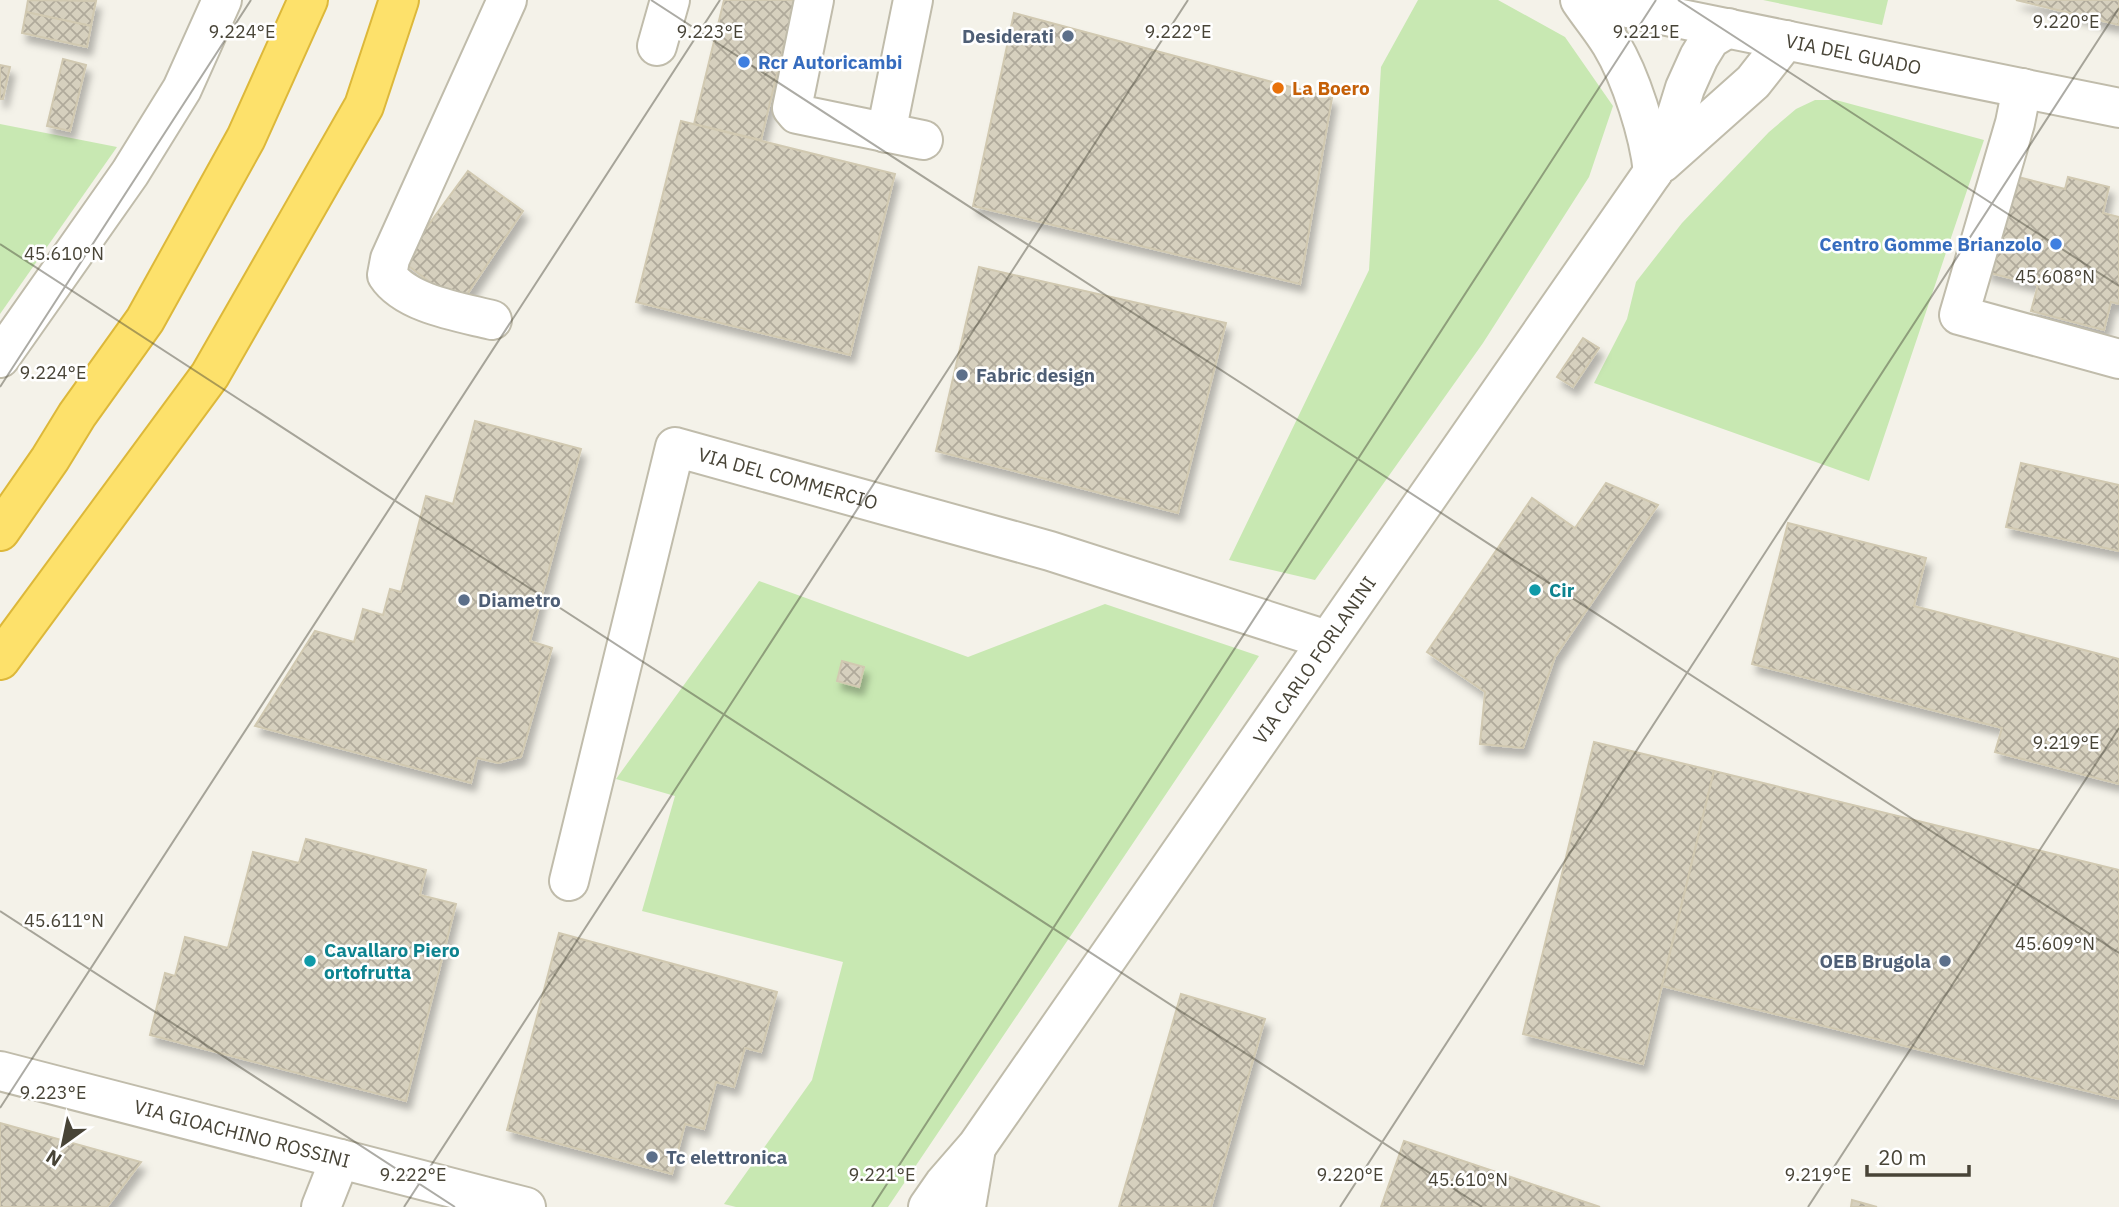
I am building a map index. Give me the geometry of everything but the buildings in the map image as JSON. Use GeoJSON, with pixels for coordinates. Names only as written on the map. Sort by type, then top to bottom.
{"type":"FeatureCollection","features":[{"type":"Feature","properties":{"kind":"highway"},"geometry":{"type":"LineString","coordinates":[[0,531],[77,415],[145,320],[246,138],[308,0]]}},
{"type":"Feature","properties":{"kind":"highway"},"geometry":{"type":"LineString","coordinates":[[0,660],[210,375],[364,106],[400,0]]}},
{"type":"Feature","properties":{"kind":"street"},"geometry":{"type":"LineString","coordinates":[[0,358],[130,173],[182,89],[222,0]]}},
{"type":"Feature","properties":{"kind":"street"},"geometry":{"type":"LineString","coordinates":[[492,320],[425,302],[394,286],[387,275],[390,259],[507,0]]}},
{"type":"Feature","properties":{"kind":"street"},"geometry":{"type":"LineString","coordinates":[[657,46],[670,0]]}},
{"type":"Feature","properties":{"kind":"street"},"geometry":{"type":"LineString","coordinates":[[814,0],[792,108],[797,114],[923,140]]}},
{"type":"Feature","properties":{"kind":"street"},"geometry":{"type":"LineString","coordinates":[[887,133],[913,0]]}},
{"type":"Feature","properties":{"kind":"street"},"geometry":{"type":"LineString","coordinates":[[1580,0],[1612,46],[1633,94],[1650,147],[1653,172]]}},
{"type":"Feature","properties":{"kind":"street","name":"VIA DEL GUADO"},"geometry":{"type":"LineString","coordinates":[[1588,0],[2119,108]]}},
{"type":"Feature","properties":{"kind":"street","name":"VIA CARLO FORLANINI"},"geometry":{"type":"LineString","coordinates":[[928,1207],[977,1146],[1653,172],[1671,133],[1685,88],[1699,57],[1710,39],[1728,28]]}},
{"type":"Feature","properties":{"kind":"street","name":"VIA CARLO FORLANINI"},"geometry":{"type":"LineString","coordinates":[[1653,172],[1753,82],[1786,40]]}},
{"type":"Feature","properties":{"kind":"street"},"geometry":{"type":"LineString","coordinates":[[2022,88],[1959,314],[2119,359]]}},
{"type":"Feature","properties":{"kind":"street","name":"VIA DEL COMMERCIO"},"geometry":{"type":"LineString","coordinates":[[569,881],[675,447],[1050,551],[1327,640]]}},
{"type":"Feature","properties":{"kind":"street","name":"VIA GIOACHINO ROSSINI"},"geometry":{"type":"LineString","coordinates":[[0,1071],[526,1207]]}},
{"type":"Feature","properties":{"kind":"street","name":"VIA CARLO FORLANINI"},"geometry":{"type":"LineString","coordinates":[[966,1207],[977,1146]]}},
{"type":"Feature","properties":{"kind":"street"},"geometry":{"type":"LineString","coordinates":[[321,1207],[340,1159]]}},
{"type":"Feature","properties":{"kind":"green space"},"geometry":{"type":"Polygon","coordinates":[[[1418,0],[1498,0],[1565,37],[1613,106],[1589,177],[1483,343],[1315,580],[1229,560],[1369,270],[1381,67],[1418,0]]]}},
{"type":"Feature","properties":{"kind":"green space"},"geometry":{"type":"Polygon","coordinates":[[[1763,0],[1888,0],[1882,25],[1763,0]]]}},
{"type":"Feature","properties":{"kind":"green space"},"geometry":{"type":"Polygon","coordinates":[[[1815,100],[1836,100],[1984,140],[1869,481],[1594,383],[1627,319],[1636,282],[1682,223],[1769,132],[1796,109],[1815,100]]]}},
{"type":"Feature","properties":{"kind":"green space"},"geometry":{"type":"Polygon","coordinates":[[[0,124],[117,147],[0,314],[0,124]]]}},
{"type":"Feature","properties":{"kind":"green space"},"geometry":{"type":"Polygon","coordinates":[[[759,581],[968,657],[1105,604],[1259,656],[888,1207],[736,1207],[724,1204],[812,1080],[843,962],[642,911],[675,796],[616,779],[759,581]]]}},
{"type":"Feature","properties":{"kind":"place","name":"Desiderati"},"geometry":{"type":"Point","coordinates":[1068,36]}},
{"type":"Feature","properties":{"kind":"place","name":"Rcr Autoricambi"},"geometry":{"type":"Point","coordinates":[744,62]}},
{"type":"Feature","properties":{"kind":"place","name":"La Boero"},"geometry":{"type":"Point","coordinates":[1278,88]}},
{"type":"Feature","properties":{"kind":"place","name":"Centro Gomme Brianzolo"},"geometry":{"type":"Point","coordinates":[2056,244]}},
{"type":"Feature","properties":{"kind":"place","name":"Fabric design"},"geometry":{"type":"Point","coordinates":[962,375]}},
{"type":"Feature","properties":{"kind":"place","name":"Cir"},"geometry":{"type":"Point","coordinates":[1535,590]}},
{"type":"Feature","properties":{"kind":"place","name":"Diametro"},"geometry":{"type":"Point","coordinates":[464,600]}},
{"type":"Feature","properties":{"kind":"place","name":"Cavallaro Piero ortofrutta"},"geometry":{"type":"Point","coordinates":[310,961]}},
{"type":"Feature","properties":{"kind":"place","name":"OEB Brugola"},"geometry":{"type":"Point","coordinates":[1945,961]}},
{"type":"Feature","properties":{"kind":"place","name":"Tc elettronica"},"geometry":{"type":"Point","coordinates":[652,1157]}}]}
